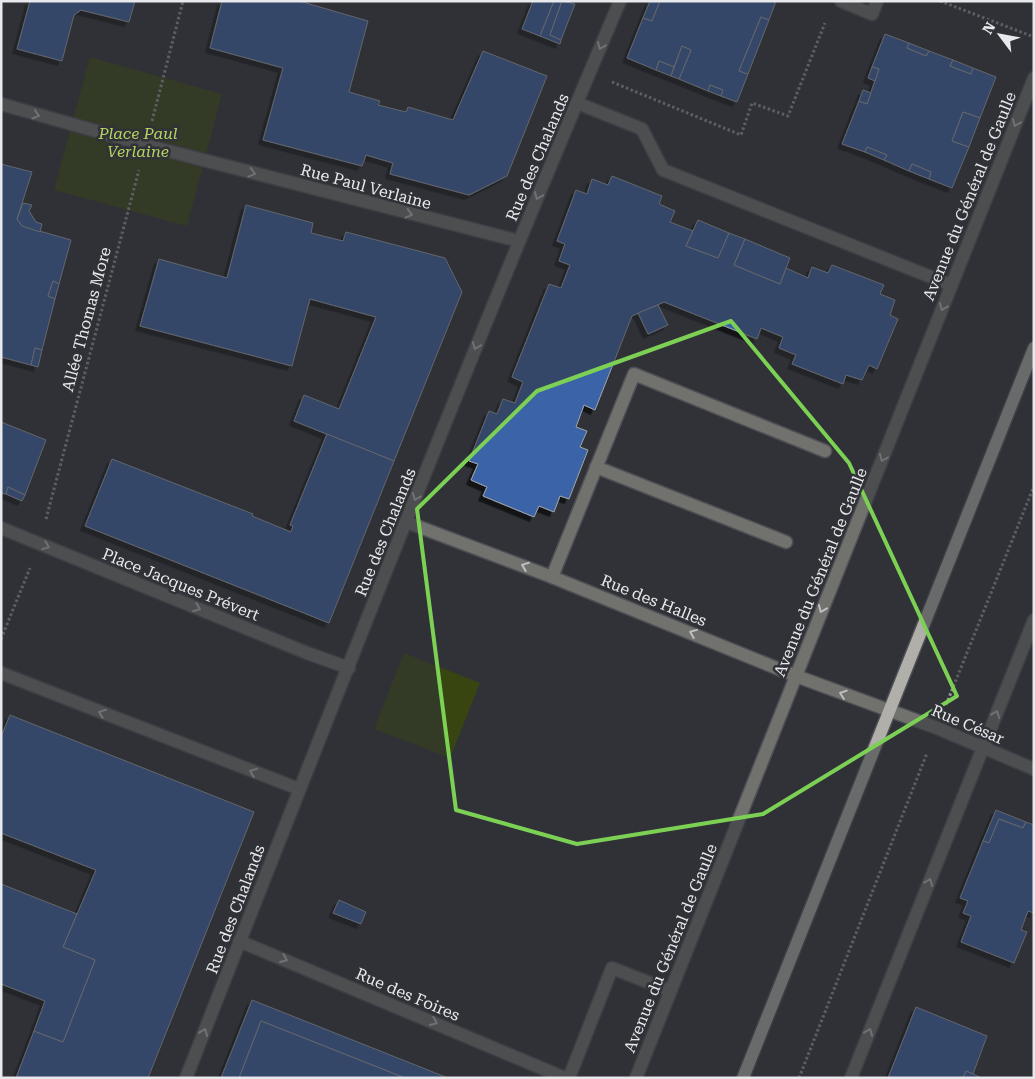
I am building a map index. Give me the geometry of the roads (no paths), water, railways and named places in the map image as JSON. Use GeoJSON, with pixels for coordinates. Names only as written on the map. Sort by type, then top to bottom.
{"type":"FeatureCollection","features":[{"type":"Feature","properties":{"kind":"main road"},"geometry":{"type":"LineString","coordinates":[[743,1078],[1034,348]]}},
{"type":"Feature","properties":{"kind":"street","name":"Rue des Chalands"},"geometry":{"type":"LineString","coordinates":[[186,1078],[299,789],[519,241],[620,1]]}},
{"type":"Feature","properties":{"kind":"street"},"geometry":{"type":"LineString","coordinates":[[841,1],[872,14],[877,1]]}},
{"type":"Feature","properties":{"kind":"street","name":"Avenue du Général de Gaulle"},"geometry":{"type":"LineString","coordinates":[[636,1078],[1034,78]]}},
{"type":"Feature","properties":{"kind":"street"},"geometry":{"type":"LineString","coordinates":[[577,103],[642,129],[663,170],[951,285]]}},
{"type":"Feature","properties":{"kind":"street","name":"Rue Paul Verlaine"},"geometry":{"type":"LineString","coordinates":[[1,104],[205,161],[519,241]]}},
{"type":"Feature","properties":{"kind":"street"},"geometry":{"type":"LineString","coordinates":[[552,577],[634,374],[825,450]]}},
{"type":"Feature","properties":{"kind":"street"},"geometry":{"type":"LineString","coordinates":[[596,467],[786,542]]}},
{"type":"Feature","properties":{"kind":"street","name":"Rue des Halles"},"geometry":{"type":"LineString","coordinates":[[406,522],[552,577],[796,676],[890,709]]}},
{"type":"Feature","properties":{"kind":"street","name":"Place Jacques Prévert"},"geometry":{"type":"LineString","coordinates":[[1,528],[349,668]]}},
{"type":"Feature","properties":{"kind":"street"},"geometry":{"type":"LineString","coordinates":[[851,1078],[1034,620]]}},
{"type":"Feature","properties":{"kind":"street"},"geometry":{"type":"LineString","coordinates":[[1,673],[299,789]]}},
{"type":"Feature","properties":{"kind":"street","name":"Rue César"},"geometry":{"type":"LineString","coordinates":[[890,709],[1034,769]]}},
{"type":"Feature","properties":{"kind":"street","name":"Rue des Foires"},"geometry":{"type":"LineString","coordinates":[[239,941],[565,1078]]}},
{"type":"Feature","properties":{"kind":"street"},"geometry":{"type":"LineString","coordinates":[[569,1078],[612,968],[670,991]]}},
{"type":"Feature","properties":{"kind":"park label","name":"Place Paul Verlaine"},"geometry":{"type":"Point","coordinates":[138,142]}}]}
